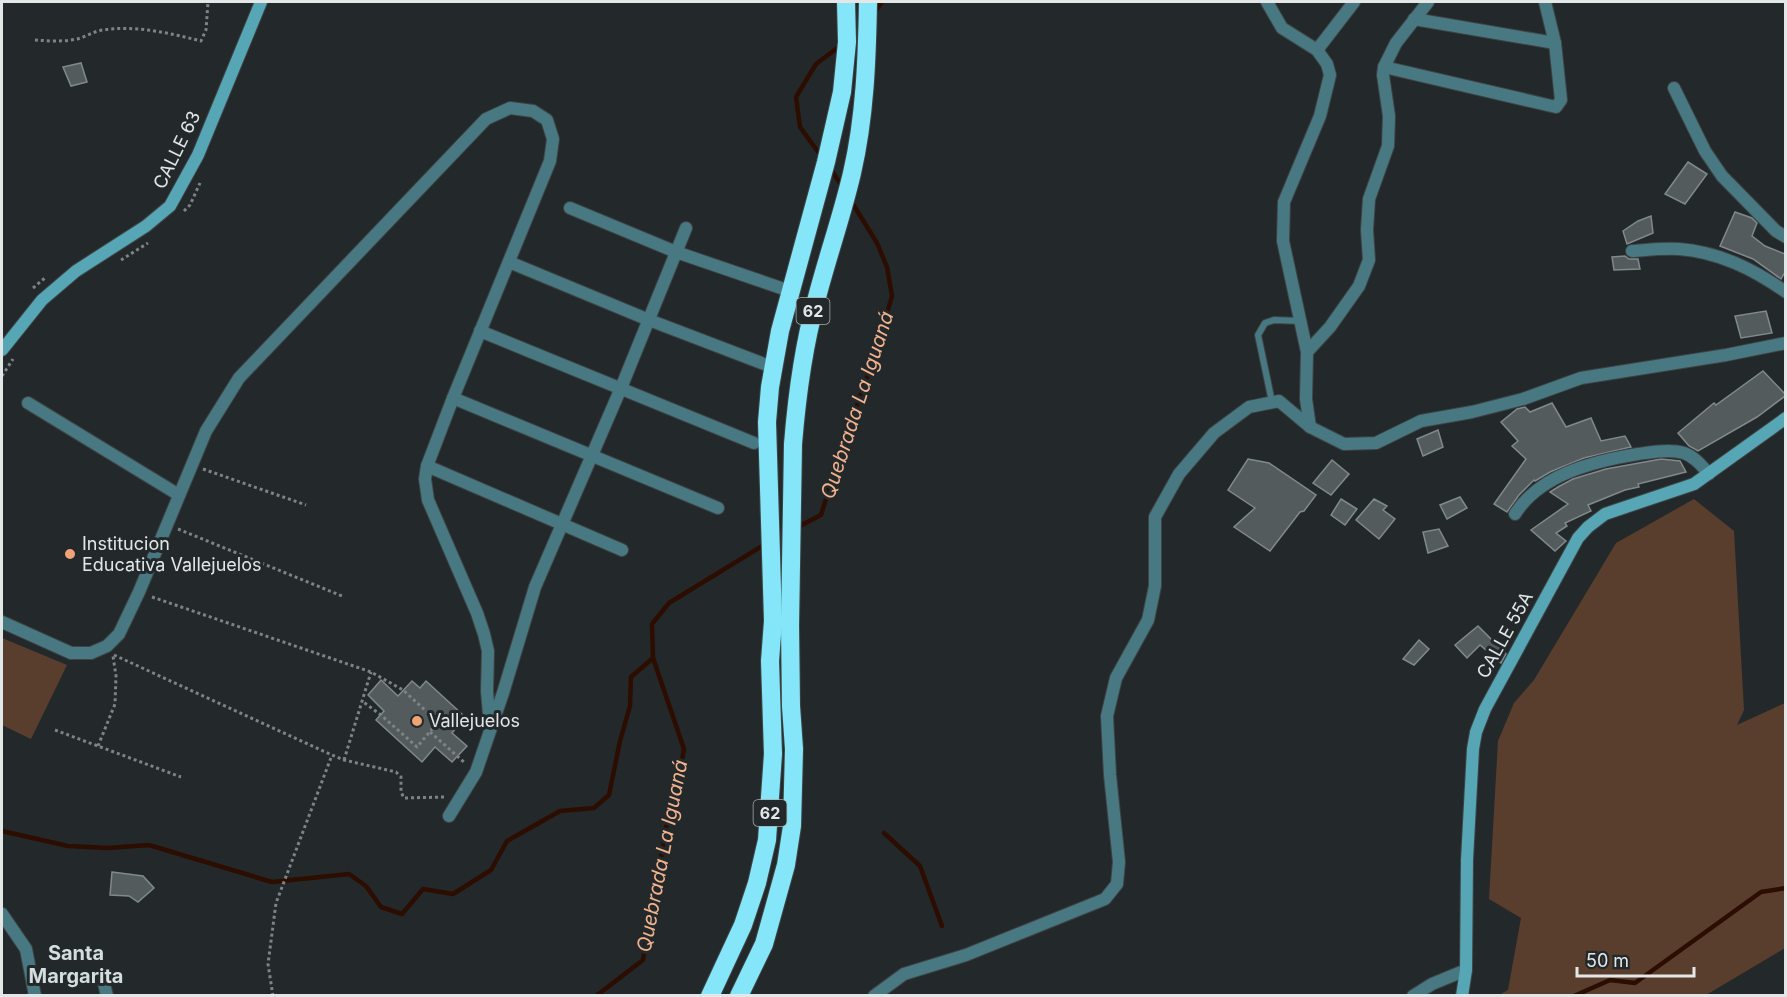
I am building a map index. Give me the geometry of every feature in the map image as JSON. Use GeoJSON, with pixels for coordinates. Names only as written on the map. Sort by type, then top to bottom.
{"type":"FeatureCollection","features":[{"type":"Feature","properties":{"kind":"highway","name":"62"},"geometry":{"type":"LineString","coordinates":[[739,996],[764,944],[786,865],[792,826],[794,749],[767,432],[770,387],[780,331],[826,162],[842,92],[847,42],[846,2]]}},
{"type":"Feature","properties":{"kind":"highway","name":"62"},"geometry":{"type":"LineString","coordinates":[[710,996],[743,924],[768,840],[773,754],[770,661],[782,623],[793,444],[801,364],[815,302],[852,173],[865,96],[868,2]]}},
{"type":"Feature","properties":{"kind":"street","name":"CALLE 63"},"geometry":{"type":"LineString","coordinates":[[2,350],[42,300],[76,270],[146,226],[170,206],[198,155],[261,2]]}},
{"type":"Feature","properties":{"kind":"street"},"geometry":{"type":"LineString","coordinates":[[1267,2],[1282,28],[1317,50],[1327,64],[1330,75],[1320,116],[1284,202],[1283,241],[1308,352],[1306,399],[1310,427]]}},
{"type":"Feature","properties":{"kind":"street"},"geometry":{"type":"LineString","coordinates":[[1317,50],[1354,2]]}},
{"type":"Feature","properties":{"kind":"street"},"geometry":{"type":"LineString","coordinates":[[1308,352],[1330,327],[1359,286],[1369,260],[1366,230],[1369,199],[1388,146],[1389,116],[1383,75],[1384,67],[1396,44],[1428,2]]}},
{"type":"Feature","properties":{"kind":"street"},"geometry":{"type":"LineString","coordinates":[[1384,67],[1556,107],[1561,100],[1555,43],[1545,2]]}},
{"type":"Feature","properties":{"kind":"street"},"geometry":{"type":"LineString","coordinates":[[1414,19],[1555,43]]}},
{"type":"Feature","properties":{"kind":"street"},"geometry":{"type":"LineString","coordinates":[[1674,88],[1705,151],[1722,176],[1776,231],[1785,237]]}},
{"type":"Feature","properties":{"kind":"street"},"geometry":{"type":"LineString","coordinates":[[2,622],[71,653],[91,653],[107,646],[119,634],[139,592],[206,431],[239,378],[486,119],[510,108],[533,111],[547,120],[553,139],[550,161],[453,398],[427,466],[425,484],[427,495],[484,634],[488,651],[487,691],[490,726]]}},
{"type":"Feature","properties":{"kind":"street"},"geometry":{"type":"LineString","coordinates":[[570,208],[676,252],[781,288]]}},
{"type":"Feature","properties":{"kind":"street"},"geometry":{"type":"LineString","coordinates":[[449,816],[476,772],[535,587],[592,457],[686,228]]}},
{"type":"Feature","properties":{"kind":"street"},"geometry":{"type":"LineString","coordinates":[[1632,251],[1677,249],[1716,254],[1760,274],[1785,292]]}},
{"type":"Feature","properties":{"kind":"street"},"geometry":{"type":"LineString","coordinates":[[509,262],[649,320],[764,364]]}},
{"type":"Feature","properties":{"kind":"street"},"geometry":{"type":"LineString","coordinates":[[480,331],[754,443]]}},
{"type":"Feature","properties":{"kind":"street"},"geometry":{"type":"LineString","coordinates":[[874,996],[904,974],[966,955],[1105,899],[1117,884],[1119,862],[1110,775],[1107,716],[1116,678],[1148,620],[1155,586],[1155,517],[1179,474],[1214,433],[1249,407],[1279,401],[1310,427],[1344,444],[1376,443],[1421,421],[1472,412],[1523,399],[1581,378],[1726,355],[1785,343]]}},
{"type":"Feature","properties":{"kind":"street"},"geometry":{"type":"LineString","coordinates":[[453,398],[718,508]]}},
{"type":"Feature","properties":{"kind":"street"},"geometry":{"type":"LineString","coordinates":[[28,403],[179,495]]}},
{"type":"Feature","properties":{"kind":"street","name":"CALLE 55A"},"geometry":{"type":"LineString","coordinates":[[1462,996],[1466,970],[1468,838],[1476,732],[1485,709],[1578,538],[1605,514],[1685,488],[1709,474],[1785,418]]}},
{"type":"Feature","properties":{"kind":"street"},"geometry":{"type":"LineString","coordinates":[[1515,513],[1531,495],[1545,485],[1592,464],[1612,458],[1674,452],[1693,458],[1709,474]]}},
{"type":"Feature","properties":{"kind":"street"},"geometry":{"type":"LineString","coordinates":[[427,466],[622,550]]}},
{"type":"Feature","properties":{"kind":"street"},"geometry":{"type":"LineString","coordinates":[[2,914],[26,949],[35,996]]}},
{"type":"Feature","properties":{"kind":"street"},"geometry":{"type":"LineString","coordinates":[[1413,996],[1432,984],[1466,970]]}},
{"type":"Feature","properties":{"kind":"street"},"geometry":{"type":"LineString","coordinates":[[104,979],[107,996]]}},
{"type":"Feature","properties":{"kind":"lane"},"geometry":{"type":"LineString","coordinates":[[1272,402],[1258,335],[1266,323],[1274,320],[1301,321]]}},
{"type":"Feature","properties":{"kind":"path"},"geometry":{"type":"LineString","coordinates":[[35,40],[78,39],[102,30],[122,29],[159,31],[201,41],[206,30],[208,2]]}},
{"type":"Feature","properties":{"kind":"path"},"geometry":{"type":"LineString","coordinates":[[29,292],[46,277]]}},
{"type":"Feature","properties":{"kind":"path"},"geometry":{"type":"LineString","coordinates":[[192,465],[306,505]]}},
{"type":"Feature","properties":{"kind":"path"},"geometry":{"type":"LineString","coordinates":[[167,524],[342,596]]}},
{"type":"Feature","properties":{"kind":"path"},"geometry":{"type":"LineString","coordinates":[[139,592],[371,672],[404,690],[438,722],[417,747],[362,701]]}},
{"type":"Feature","properties":{"kind":"path"},"geometry":{"type":"LineString","coordinates":[[91,653],[113,655],[344,760],[399,774],[402,780],[401,796],[404,798],[463,796]]}},
{"type":"Feature","properties":{"kind":"path"},"geometry":{"type":"LineString","coordinates":[[98,746],[115,704],[116,676],[113,655]]}},
{"type":"Feature","properties":{"kind":"path"},"geometry":{"type":"LineString","coordinates":[[344,760],[371,672]]}},
{"type":"Feature","properties":{"kind":"path"},"geometry":{"type":"LineString","coordinates":[[55,730],[181,777]]}},
{"type":"Feature","properties":{"kind":"path"},"geometry":{"type":"LineString","coordinates":[[430,732],[476,772]]}},
{"type":"Feature","properties":{"kind":"path"},"geometry":{"type":"LineString","coordinates":[[273,996],[268,964],[276,903],[332,755]]}},
{"type":"Feature","properties":{"kind":"shaded area"},"geometry":{"type":"Polygon","coordinates":[[[1694,499],[1734,531],[1744,710],[1737,725],[1785,703],[1785,948],[1706,995],[1499,995],[1508,990],[1521,918],[1489,899],[1498,741],[1514,703],[1534,680],[1616,543],[1694,499]]]}},
{"type":"Feature","properties":{"kind":"shaded area"},"geometry":{"type":"Polygon","coordinates":[[[2,638],[67,665],[31,739],[2,725],[2,638]]]}},
{"type":"Feature","properties":{"kind":"building"},"geometry":{"type":"Polygon","coordinates":[[[81,63],[87,82],[71,86],[63,67],[81,63]]]}},
{"type":"Feature","properties":{"kind":"building"},"geometry":{"type":"Polygon","coordinates":[[[1688,162],[1707,174],[1685,204],[1665,194],[1688,162]]]}},
{"type":"Feature","properties":{"kind":"building"},"geometry":{"type":"Polygon","coordinates":[[[1735,212],[1752,218],[1757,223],[1752,236],[1765,246],[1785,254],[1785,272],[1781,279],[1753,259],[1720,246],[1735,212]]]}},
{"type":"Feature","properties":{"kind":"building"},"geometry":{"type":"Polygon","coordinates":[[[1651,216],[1653,233],[1627,244],[1623,231],[1651,216]]]}},
{"type":"Feature","properties":{"kind":"building"},"geometry":{"type":"Polygon","coordinates":[[[1625,256],[1629,259],[1638,259],[1640,269],[1614,270],[1612,257],[1625,256]]]}},
{"type":"Feature","properties":{"kind":"building"},"geometry":{"type":"Polygon","coordinates":[[[1766,311],[1772,333],[1741,338],[1735,316],[1766,311]]]}},
{"type":"Feature","properties":{"kind":"building"},"geometry":{"type":"Polygon","coordinates":[[[1763,371],[1785,396],[1757,417],[1698,451],[1689,446],[1678,433],[1714,403],[1716,405],[1763,371]]]}},
{"type":"Feature","properties":{"kind":"building"},"geometry":{"type":"Polygon","coordinates":[[[1552,403],[1566,427],[1591,418],[1601,441],[1625,436],[1631,447],[1584,458],[1534,480],[1507,512],[1494,504],[1526,459],[1512,446],[1518,441],[1501,422],[1517,409],[1525,407],[1530,412],[1552,403]]]}},
{"type":"Feature","properties":{"kind":"building"},"geometry":{"type":"Polygon","coordinates":[[[1438,430],[1443,447],[1423,456],[1417,439],[1438,430]]]}},
{"type":"Feature","properties":{"kind":"building"},"geometry":{"type":"Polygon","coordinates":[[[1248,459],[1269,463],[1316,495],[1270,551],[1234,527],[1255,508],[1228,490],[1248,459]]]}},
{"type":"Feature","properties":{"kind":"building"},"geometry":{"type":"Polygon","coordinates":[[[1661,459],[1680,461],[1686,472],[1638,484],[1639,487],[1625,490],[1588,505],[1591,511],[1565,523],[1567,526],[1556,533],[1566,541],[1555,551],[1531,530],[1568,504],[1550,492],[1558,487],[1573,479],[1606,469],[1661,459]]]}},
{"type":"Feature","properties":{"kind":"building"},"geometry":{"type":"Polygon","coordinates":[[[1332,460],[1349,474],[1331,495],[1313,483],[1332,460]]]}},
{"type":"Feature","properties":{"kind":"building"},"geometry":{"type":"Polygon","coordinates":[[[1460,497],[1467,508],[1447,519],[1440,505],[1460,497]]]}},
{"type":"Feature","properties":{"kind":"building"},"geometry":{"type":"Polygon","coordinates":[[[1341,499],[1357,509],[1345,525],[1331,515],[1341,499]]]}},
{"type":"Feature","properties":{"kind":"building"},"geometry":{"type":"Polygon","coordinates":[[[1374,499],[1387,506],[1383,510],[1395,519],[1379,539],[1356,520],[1374,499]]]}},
{"type":"Feature","properties":{"kind":"building"},"geometry":{"type":"Polygon","coordinates":[[[1439,529],[1448,546],[1428,553],[1423,532],[1439,529]]]}},
{"type":"Feature","properties":{"kind":"building"},"geometry":{"type":"Polygon","coordinates":[[[1478,626],[1506,654],[1501,663],[1480,645],[1467,658],[1455,645],[1478,626]]]}},
{"type":"Feature","properties":{"kind":"building"},"geometry":{"type":"Polygon","coordinates":[[[1419,640],[1429,649],[1414,665],[1403,659],[1419,640]]]}},
{"type":"Feature","properties":{"kind":"building","name":"Vallejuelos"},"geometry":{"type":"Polygon","coordinates":[[[381,680],[398,696],[412,681],[420,688],[426,681],[463,715],[456,722],[459,724],[452,733],[467,746],[452,762],[435,747],[422,762],[376,720],[384,711],[368,695],[381,680]]]}},
{"type":"Feature","properties":{"kind":"building"},"geometry":{"type":"Polygon","coordinates":[[[112,872],[143,876],[154,888],[138,902],[129,896],[110,895],[112,872]]]}},
{"type":"Feature","properties":{"kind":"waterway","name":"Quebrada La Iguaná"},"geometry":{"type":"LineString","coordinates":[[874,13],[882,2]]}},
{"type":"Feature","properties":{"kind":"waterway","name":"Quebrada La Iguaná"},"geometry":{"type":"LineString","coordinates":[[821,156],[800,127],[796,97],[816,64],[840,46]]}},
{"type":"Feature","properties":{"kind":"waterway","name":"Quebrada La Iguaná"},"geometry":{"type":"LineString","coordinates":[[830,168],[842,186]]}},
{"type":"Feature","properties":{"kind":"waterway","name":"Quebrada La Iguaná"},"geometry":{"type":"LineString","coordinates":[[796,528],[821,515],[843,444],[875,355],[892,296],[887,267],[877,243],[851,201]]}},
{"type":"Feature","properties":{"kind":"waterway","name":"Quebrada La Iguaná"},"geometry":{"type":"LineString","coordinates":[[596,996],[643,960],[670,805],[677,787],[684,749],[653,658],[652,624],[669,603],[767,543]]}},
{"type":"Feature","properties":{"kind":"waterway"},"geometry":{"type":"LineString","coordinates":[[2,831],[68,846],[108,848],[149,845],[272,882],[349,874],[366,886],[381,907],[402,914],[423,889],[453,894],[491,870],[507,841],[560,811],[594,808],[609,795],[630,706],[631,677],[653,658]]}},
{"type":"Feature","properties":{"kind":"waterway"},"geometry":{"type":"LineString","coordinates":[[884,833],[920,866],[942,926]]}},
{"type":"Feature","properties":{"kind":"waterway"},"geometry":{"type":"LineString","coordinates":[[1574,996],[1610,980],[1635,983],[1761,892],[1786,888]]}},
{"type":"Feature","properties":{"kind":"place","name":"Institucion Educativa Vallejuelos"},"geometry":{"type":"Point","coordinates":[70,554]}},
{"type":"Feature","properties":{"kind":"place","name":"Vallejuelos"},"geometry":{"type":"Point","coordinates":[417,721]}},
{"type":"Feature","properties":{"kind":"district","name":"Santa Margarita"},"geometry":{"type":"Point","coordinates":[76,964]}}]}
